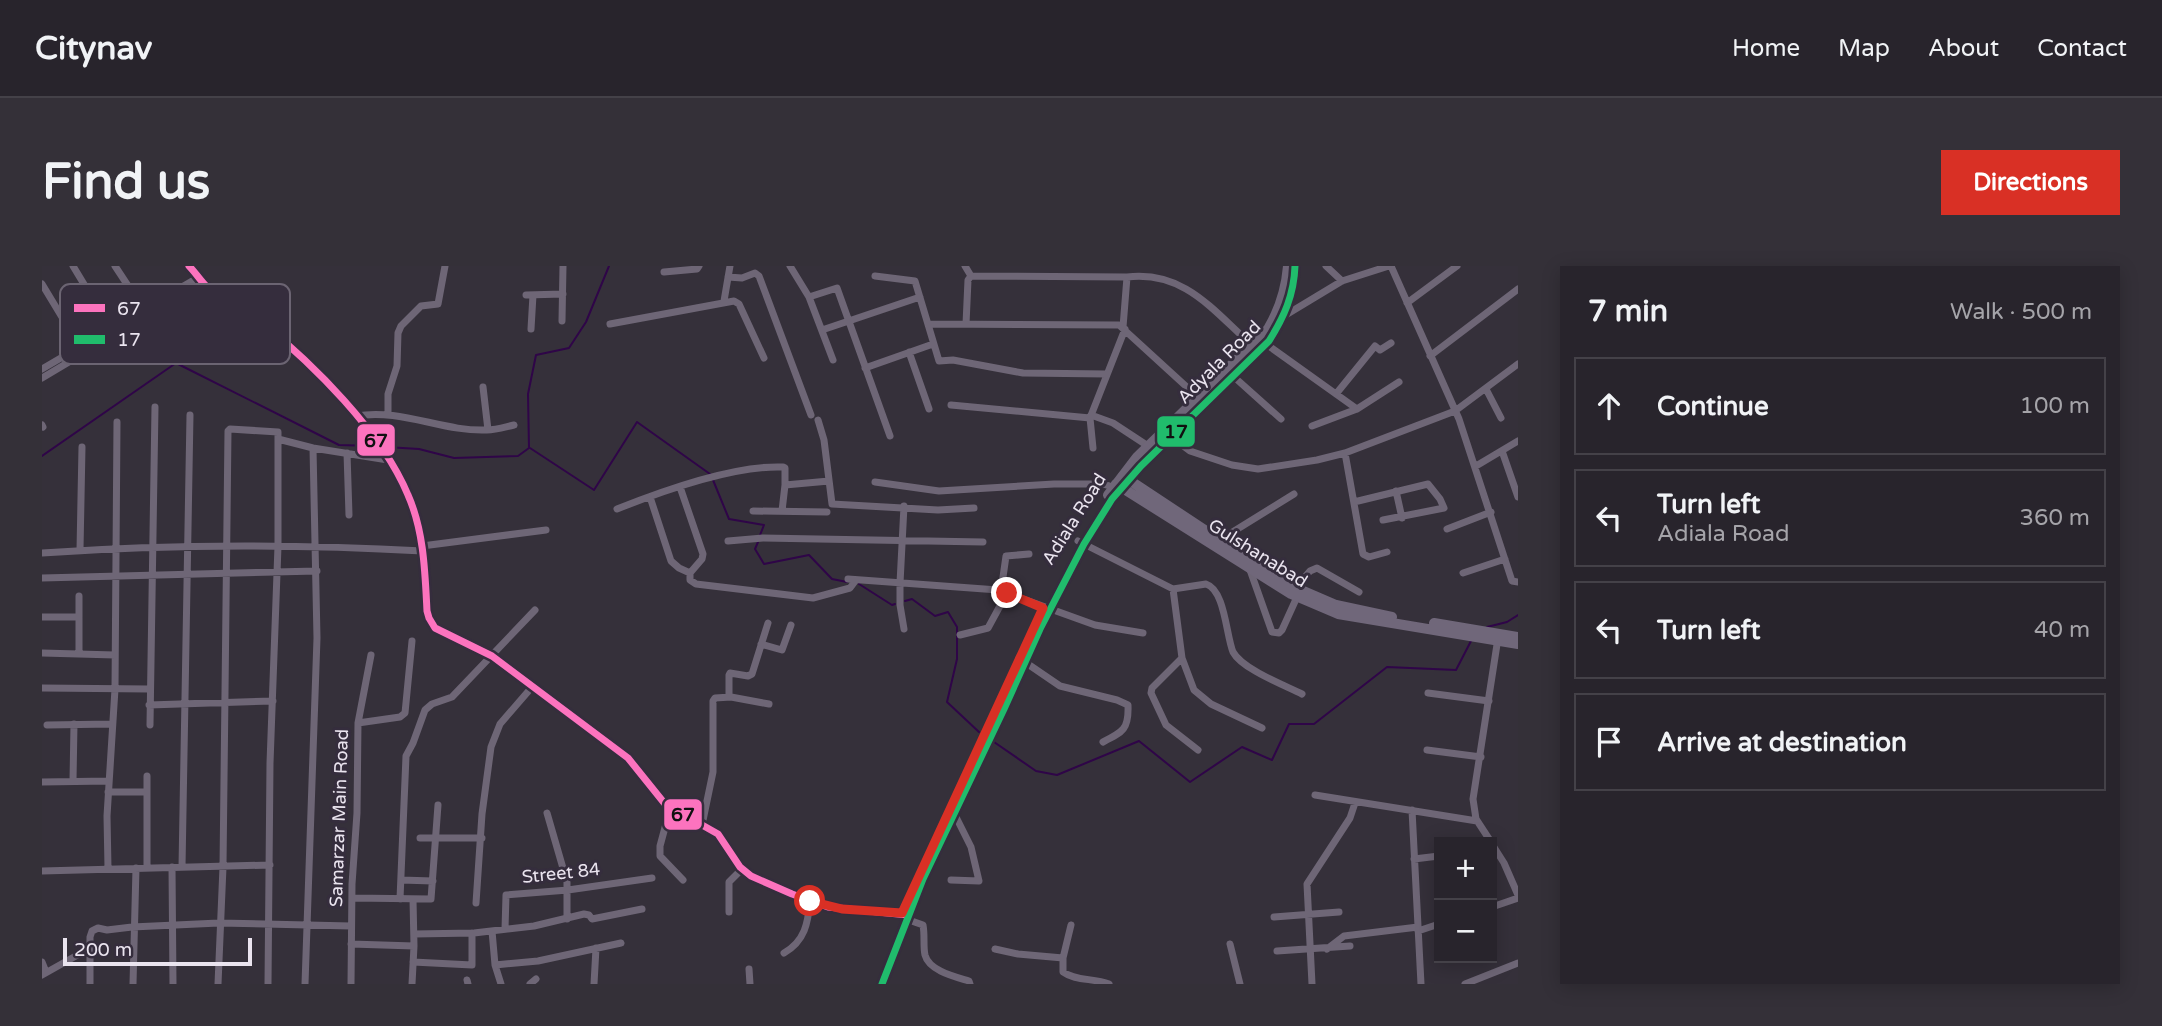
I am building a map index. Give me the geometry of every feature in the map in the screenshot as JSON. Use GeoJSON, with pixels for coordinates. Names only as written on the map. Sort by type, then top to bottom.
{"type":"FeatureCollection","features":[{"type":"Feature","properties":{"kind":"main road"},"geometry":{"type":"LineString","coordinates":[[189,266],[205,284]]}},
{"type":"Feature","properties":{"kind":"main road","name":"Adiala Road"},"geometry":{"type":"LineString","coordinates":[[875,984],[1022,660],[1081,542],[1148,446],[1259,346],[1285,293],[1288,266]]}},
{"type":"Feature","properties":{"kind":"main road","name":"Adyala Road"},"geometry":{"type":"LineString","coordinates":[[1112,499],[1121,483],[1170,436],[1201,401],[1233,376],[1284,316],[1295,280],[1295,266]]}},
{"type":"Feature","properties":{"kind":"main road"},"geometry":{"type":"LineString","coordinates":[[290,347],[376,441],[409,497],[422,548],[427,611],[431,623],[445,634],[492,656],[628,758],[670,808],[718,834],[751,876],[810,901],[842,909],[905,916]]}},
{"type":"Feature","properties":{"kind":"main road","name":"Gulshanabad"},"geometry":{"type":"LineString","coordinates":[[1121,483],[1295,593]]}},
{"type":"Feature","properties":{"kind":"main road","name":"Adiala Road"},"geometry":{"type":"LineString","coordinates":[[1081,542],[1112,499]]}},
{"type":"Feature","properties":{"kind":"main road","name":"Gulshanabad"},"geometry":{"type":"LineString","coordinates":[[1219,544],[1249,567],[1295,593],[1336,605],[1498,637],[1518,644]]}},
{"type":"Feature","properties":{"kind":"main road","name":"Gulshanabad"},"geometry":{"type":"LineString","coordinates":[[1498,637],[1518,637]]}},
{"type":"Feature","properties":{"kind":"main road","name":"Adiala Road"},"geometry":{"type":"LineString","coordinates":[[882,984],[905,916],[1022,660]]}},
{"type":"Feature","properties":{"kind":"street"},"geometry":{"type":"LineString","coordinates":[[73,266],[84,284]]}},
{"type":"Feature","properties":{"kind":"street"},"geometry":{"type":"LineString","coordinates":[[116,266],[127,284]]}},
{"type":"Feature","properties":{"kind":"street"},"geometry":{"type":"LineString","coordinates":[[388,415],[388,394],[397,366],[398,334],[401,326],[421,306],[438,304],[444,266]]}},
{"type":"Feature","properties":{"kind":"street"},"geometry":{"type":"LineString","coordinates":[[562,321],[563,266]]}},
{"type":"Feature","properties":{"kind":"street"},"geometry":{"type":"LineString","coordinates":[[664,272],[697,269],[699,266]]}},
{"type":"Feature","properties":{"kind":"street"},"geometry":{"type":"LineString","coordinates":[[724,301],[730,266]]}},
{"type":"Feature","properties":{"kind":"street"},"geometry":{"type":"LineString","coordinates":[[790,266],[809,297],[833,360]]}},
{"type":"Feature","properties":{"kind":"street"},"geometry":{"type":"LineString","coordinates":[[965,266],[971,276]]}},
{"type":"Feature","properties":{"kind":"street"},"geometry":{"type":"LineString","coordinates":[[1326,266],[1342,281]]}},
{"type":"Feature","properties":{"kind":"street"},"geometry":{"type":"LineString","coordinates":[[1284,316],[1342,281],[1390,266],[1455,411],[1476,466],[1512,581],[1518,582]]}},
{"type":"Feature","properties":{"kind":"street"},"geometry":{"type":"LineString","coordinates":[[1407,303],[1457,266]]}},
{"type":"Feature","properties":{"kind":"street"},"geometry":{"type":"LineString","coordinates":[[728,277],[742,278],[755,273],[759,276],[811,415]]}},
{"type":"Feature","properties":{"kind":"street"},"geometry":{"type":"LineString","coordinates":[[971,276],[1142,275],[1184,286],[1259,346],[1357,409]]}},
{"type":"Feature","properties":{"kind":"street"},"geometry":{"type":"LineString","coordinates":[[875,276],[915,281],[939,361],[953,360],[1023,373],[1107,374]]}},
{"type":"Feature","properties":{"kind":"street"},"geometry":{"type":"LineString","coordinates":[[966,324],[968,280],[971,276]]}},
{"type":"Feature","properties":{"kind":"street"},"geometry":{"type":"LineString","coordinates":[[1093,448],[1090,416],[1124,328],[1127,277]]}},
{"type":"Feature","properties":{"kind":"street"},"geometry":{"type":"LineString","coordinates":[[192,284],[201,279]]}},
{"type":"Feature","properties":{"kind":"street"},"geometry":{"type":"LineString","coordinates":[[193,284],[201,279]]}},
{"type":"Feature","properties":{"kind":"street"},"geometry":{"type":"LineString","coordinates":[[42,284],[60,314]]}},
{"type":"Feature","properties":{"kind":"street"},"geometry":{"type":"LineString","coordinates":[[809,297],[837,288],[890,436]]}},
{"type":"Feature","properties":{"kind":"street"},"geometry":{"type":"LineString","coordinates":[[1430,356],[1518,289]]}},
{"type":"Feature","properties":{"kind":"street"},"geometry":{"type":"LineString","coordinates":[[531,329],[530,295],[563,294]]}},
{"type":"Feature","properties":{"kind":"street"},"geometry":{"type":"LineString","coordinates":[[822,330],[919,297]]}},
{"type":"Feature","properties":{"kind":"street"},"geometry":{"type":"LineString","coordinates":[[610,324],[734,300],[739,304],[764,358]]}},
{"type":"Feature","properties":{"kind":"street"},"geometry":{"type":"LineString","coordinates":[[929,324],[1119,325],[1201,401]]}},
{"type":"Feature","properties":{"kind":"street"},"geometry":{"type":"LineString","coordinates":[[1336,394],[1375,346],[1380,349],[1391,343]]}},
{"type":"Feature","properties":{"kind":"street"},"geometry":{"type":"LineString","coordinates":[[865,368],[933,344]]}},
{"type":"Feature","properties":{"kind":"street"},"geometry":{"type":"LineString","coordinates":[[909,352],[929,409]]}},
{"type":"Feature","properties":{"kind":"street"},"geometry":{"type":"LineString","coordinates":[[42,369],[60,359]]}},
{"type":"Feature","properties":{"kind":"street"},"geometry":{"type":"LineString","coordinates":[[42,379],[66,364]]}},
{"type":"Feature","properties":{"kind":"street"},"geometry":{"type":"LineString","coordinates":[[1170,436],[1190,451],[1232,465],[1258,469],[1307,462],[1345,453],[1455,411],[1518,365]]}},
{"type":"Feature","properties":{"kind":"street"},"geometry":{"type":"LineString","coordinates":[[1233,376],[1281,419]]}},
{"type":"Feature","properties":{"kind":"street"},"geometry":{"type":"LineString","coordinates":[[1312,426],[1357,409],[1399,382]]}},
{"type":"Feature","properties":{"kind":"street"},"geometry":{"type":"LineString","coordinates":[[483,387],[488,430]]}},
{"type":"Feature","properties":{"kind":"street"},"geometry":{"type":"LineString","coordinates":[[1486,388],[1501,418]]}},
{"type":"Feature","properties":{"kind":"street"},"geometry":{"type":"LineString","coordinates":[[951,405],[1090,416],[1113,423],[1148,446]]}},
{"type":"Feature","properties":{"kind":"street"},"geometry":{"type":"LineString","coordinates":[[149,724],[155,407]]}},
{"type":"Feature","properties":{"kind":"street"},"geometry":{"type":"LineString","coordinates":[[182,867],[190,415]]}},
{"type":"Feature","properties":{"kind":"street"},"geometry":{"type":"LineString","coordinates":[[356,416],[388,415],[464,429],[488,430],[514,425]]}},
{"type":"Feature","properties":{"kind":"street"},"geometry":{"type":"LineString","coordinates":[[818,420],[824,440],[832,503],[835,505],[904,506],[938,510],[974,508]]}},
{"type":"Feature","properties":{"kind":"street"},"geometry":{"type":"LineString","coordinates":[[108,868],[108,792],[115,689],[117,422]]}},
{"type":"Feature","properties":{"kind":"street"},"geometry":{"type":"LineString","coordinates":[[218,984],[223,867],[229,430],[276,430],[278,546],[270,764],[268,984]]}},
{"type":"Feature","properties":{"kind":"street"},"geometry":{"type":"LineString","coordinates":[[278,439],[387,458]]}},
{"type":"Feature","properties":{"kind":"street"},"geometry":{"type":"LineString","coordinates":[[1476,466],[1518,442]]}},
{"type":"Feature","properties":{"kind":"street"},"geometry":{"type":"LineString","coordinates":[[80,551],[82,447]]}},
{"type":"Feature","properties":{"kind":"street"},"geometry":{"type":"LineString","coordinates":[[304,984],[315,702],[317,571],[313,447]]}},
{"type":"Feature","properties":{"kind":"street"},"geometry":{"type":"LineString","coordinates":[[1502,451],[1518,497]]}},
{"type":"Feature","properties":{"kind":"street"},"geometry":{"type":"LineString","coordinates":[[347,453],[349,515]]}},
{"type":"Feature","properties":{"kind":"street"},"geometry":{"type":"LineString","coordinates":[[1345,453],[1363,554],[1369,557],[1387,552]]}},
{"type":"Feature","properties":{"kind":"street"},"geometry":{"type":"LineString","coordinates":[[617,509],[680,487],[743,471],[777,467],[785,468],[782,511]]}},
{"type":"Feature","properties":{"kind":"street"},"geometry":{"type":"LineString","coordinates":[[785,485],[829,481]]}},
{"type":"Feature","properties":{"kind":"street"},"geometry":{"type":"LineString","coordinates":[[875,482],[939,491],[1121,483]]}},
{"type":"Feature","properties":{"kind":"street"},"geometry":{"type":"LineString","coordinates":[[1354,502],[1428,484],[1444,508],[1383,520]]}},
{"type":"Feature","properties":{"kind":"street"},"geometry":{"type":"LineString","coordinates":[[680,487],[703,554],[690,573],[690,580],[696,584],[813,598],[850,588],[852,579],[1004,592],[1095,625],[1143,633]]}},
{"type":"Feature","properties":{"kind":"street"},"geometry":{"type":"LineString","coordinates":[[1396,491],[1402,518]]}},
{"type":"Feature","properties":{"kind":"street"},"geometry":{"type":"LineString","coordinates":[[1219,544],[1294,494]]}},
{"type":"Feature","properties":{"kind":"street"},"geometry":{"type":"LineString","coordinates":[[650,496],[671,561],[690,573]]}},
{"type":"Feature","properties":{"kind":"street"},"geometry":{"type":"LineString","coordinates":[[904,506],[900,583],[904,629]]}},
{"type":"Feature","properties":{"kind":"street"},"geometry":{"type":"LineString","coordinates":[[753,511],[827,512]]}},
{"type":"Feature","properties":{"kind":"street"},"geometry":{"type":"LineString","coordinates":[[1447,529],[1490,512]]}},
{"type":"Feature","properties":{"kind":"street"},"geometry":{"type":"LineString","coordinates":[[42,553],[315,545],[422,548],[546,530]]}},
{"type":"Feature","properties":{"kind":"street"},"geometry":{"type":"LineString","coordinates":[[728,541],[763,538],[983,542]]}},
{"type":"Feature","properties":{"kind":"street"},"geometry":{"type":"LineString","coordinates":[[1081,542],[1173,589],[1211,585],[1217,593],[1233,651],[1239,662],[1301,694]]}},
{"type":"Feature","properties":{"kind":"street"},"geometry":{"type":"LineString","coordinates":[[960,635],[988,628],[1004,592],[1006,556],[1029,554]]}},
{"type":"Feature","properties":{"kind":"street"},"geometry":{"type":"LineString","coordinates":[[1463,573],[1506,559]]}},
{"type":"Feature","properties":{"kind":"street"},"geometry":{"type":"LineString","coordinates":[[1249,567],[1272,632],[1279,633],[1282,630],[1295,593],[1310,570],[1317,568],[1359,592]]}},
{"type":"Feature","properties":{"kind":"street"},"geometry":{"type":"LineString","coordinates":[[42,578],[317,571]]}},
{"type":"Feature","properties":{"kind":"street"},"geometry":{"type":"LineString","coordinates":[[1173,589],[1182,658],[1194,690],[1211,704],[1262,729]]}},
{"type":"Feature","properties":{"kind":"street"},"geometry":{"type":"LineString","coordinates":[[79,596],[79,654]]}},
{"type":"Feature","properties":{"kind":"street"},"geometry":{"type":"LineString","coordinates":[[400,899],[406,756],[425,710],[432,704],[452,697],[535,610]]}},
{"type":"Feature","properties":{"kind":"street"},"geometry":{"type":"LineString","coordinates":[[42,617],[79,617]]}},
{"type":"Feature","properties":{"kind":"street"},"geometry":{"type":"LineString","coordinates":[[729,697],[730,673],[750,676],[768,623]]}},
{"type":"Feature","properties":{"kind":"street"},"geometry":{"type":"LineString","coordinates":[[761,644],[782,650],[790,625]]}},
{"type":"Feature","properties":{"kind":"street"},"geometry":{"type":"LineString","coordinates":[[1486,837],[1477,821],[1473,799],[1498,637]]}},
{"type":"Feature","properties":{"kind":"street"},"geometry":{"type":"LineString","coordinates":[[358,723],[400,717],[405,713],[412,640]]}},
{"type":"Feature","properties":{"kind":"street"},"geometry":{"type":"LineString","coordinates":[[42,653],[115,655]]}},
{"type":"Feature","properties":{"kind":"street","name":"Samarzar Main Road"},"geometry":{"type":"LineString","coordinates":[[351,984],[358,723],[371,655]]}},
{"type":"Feature","properties":{"kind":"street"},"geometry":{"type":"LineString","coordinates":[[1182,658],[1152,688],[1151,693],[1166,725],[1198,750]]}},
{"type":"Feature","properties":{"kind":"street"},"geometry":{"type":"LineString","coordinates":[[1022,660],[1060,687],[1128,705],[1129,718],[1123,732],[1103,742]]}},
{"type":"Feature","properties":{"kind":"street"},"geometry":{"type":"LineString","coordinates":[[476,904],[482,814],[491,747],[500,724],[532,687]]}},
{"type":"Feature","properties":{"kind":"street"},"geometry":{"type":"LineString","coordinates":[[42,688],[149,689]]}},
{"type":"Feature","properties":{"kind":"street"},"geometry":{"type":"LineString","coordinates":[[1428,693],[1489,701]]}},
{"type":"Feature","properties":{"kind":"street"},"geometry":{"type":"LineString","coordinates":[[702,825],[713,772],[713,701],[715,698],[729,697],[769,704]]}},
{"type":"Feature","properties":{"kind":"street"},"geometry":{"type":"LineString","coordinates":[[149,705],[273,701]]}},
{"type":"Feature","properties":{"kind":"street"},"geometry":{"type":"LineString","coordinates":[[73,782],[74,724]]}},
{"type":"Feature","properties":{"kind":"street"},"geometry":{"type":"LineString","coordinates":[[47,725],[112,724]]}},
{"type":"Feature","properties":{"kind":"street"},"geometry":{"type":"LineString","coordinates":[[1427,750],[1481,757]]}},
{"type":"Feature","properties":{"kind":"street"},"geometry":{"type":"LineString","coordinates":[[146,776],[147,868]]}},
{"type":"Feature","properties":{"kind":"street"},"geometry":{"type":"LineString","coordinates":[[42,782],[109,782]]}},
{"type":"Feature","properties":{"kind":"street"},"geometry":{"type":"LineString","coordinates":[[108,792],[147,792]]}},
{"type":"Feature","properties":{"kind":"street"},"geometry":{"type":"LineString","coordinates":[[1315,796],[1477,821]]}},
{"type":"Feature","properties":{"kind":"street"},"geometry":{"type":"LineString","coordinates":[[1312,984],[1307,884],[1350,818],[1355,803]]}},
{"type":"Feature","properties":{"kind":"street"},"geometry":{"type":"LineString","coordinates":[[352,898],[431,899],[438,805]]}},
{"type":"Feature","properties":{"kind":"street"},"geometry":{"type":"LineString","coordinates":[[670,808],[660,856],[683,880]]}},
{"type":"Feature","properties":{"kind":"street"},"geometry":{"type":"LineString","coordinates":[[1412,810],[1421,984]]}},
{"type":"Feature","properties":{"kind":"street"},"geometry":{"type":"LineString","coordinates":[[547,813],[568,890],[567,919]]}},
{"type":"Feature","properties":{"kind":"street"},"geometry":{"type":"LineString","coordinates":[[951,880],[979,881],[971,847],[954,813]]}},
{"type":"Feature","properties":{"kind":"street"},"geometry":{"type":"LineString","coordinates":[[421,838],[482,838]]}},
{"type":"Feature","properties":{"kind":"street"},"geometry":{"type":"LineString","coordinates":[[1414,859],[1434,857]]}},
{"type":"Feature","properties":{"kind":"street"},"geometry":{"type":"LineString","coordinates":[[1497,857],[1518,897],[1497,905]]}},
{"type":"Feature","properties":{"kind":"street"},"geometry":{"type":"LineString","coordinates":[[42,871],[270,865]]}},
{"type":"Feature","properties":{"kind":"street"},"geometry":{"type":"LineString","coordinates":[[172,867],[173,984]]}},
{"type":"Feature","properties":{"kind":"street"},"geometry":{"type":"LineString","coordinates":[[133,984],[136,868]]}},
{"type":"Feature","properties":{"kind":"street"},"geometry":{"type":"LineString","coordinates":[[729,912],[729,882],[743,869]]}},
{"type":"Feature","properties":{"kind":"street","name":"Street 84"},"geometry":{"type":"LineString","coordinates":[[505,929],[506,895],[568,890],[652,878]]}},
{"type":"Feature","properties":{"kind":"street"},"geometry":{"type":"LineString","coordinates":[[401,880],[433,881]]}},
{"type":"Feature","properties":{"kind":"street"},"geometry":{"type":"LineString","coordinates":[[412,984],[413,899]]}},
{"type":"Feature","properties":{"kind":"street"},"geometry":{"type":"LineString","coordinates":[[784,953],[803,936],[810,901]]}},
{"type":"Feature","properties":{"kind":"street"},"geometry":{"type":"LineString","coordinates":[[414,934],[492,931],[587,914],[592,919],[642,909]]}},
{"type":"Feature","properties":{"kind":"street"},"geometry":{"type":"LineString","coordinates":[[1274,917],[1339,912]]}},
{"type":"Feature","properties":{"kind":"street"},"geometry":{"type":"LineString","coordinates":[[905,916],[923,925],[925,954],[928,960],[947,974],[971,984]]}},
{"type":"Feature","properties":{"kind":"street"},"geometry":{"type":"LineString","coordinates":[[90,984],[92,931],[135,926],[219,923],[351,926]]}},
{"type":"Feature","properties":{"kind":"street"},"geometry":{"type":"LineString","coordinates":[[1071,925],[1063,958],[1063,972],[1070,981],[1092,978],[1109,984]]}},
{"type":"Feature","properties":{"kind":"street"},"geometry":{"type":"LineString","coordinates":[[1327,948],[1344,936],[1434,925]]}},
{"type":"Feature","properties":{"kind":"street"},"geometry":{"type":"LineString","coordinates":[[492,931],[495,964],[501,984]]}},
{"type":"Feature","properties":{"kind":"street"},"geometry":{"type":"LineString","coordinates":[[413,962],[472,965],[472,933]]}},
{"type":"Feature","properties":{"kind":"street"},"geometry":{"type":"LineString","coordinates":[[495,964],[538,961],[621,943]]}},
{"type":"Feature","properties":{"kind":"street"},"geometry":{"type":"LineString","coordinates":[[351,944],[414,946]]}},
{"type":"Feature","properties":{"kind":"street"},"geometry":{"type":"LineString","coordinates":[[1230,944],[1240,984]]}},
{"type":"Feature","properties":{"kind":"street"},"geometry":{"type":"LineString","coordinates":[[1277,951],[1350,946]]}},
{"type":"Feature","properties":{"kind":"street"},"geometry":{"type":"LineString","coordinates":[[42,962],[44,974],[90,948]]}},
{"type":"Feature","properties":{"kind":"street"},"geometry":{"type":"LineString","coordinates":[[594,984],[596,948]]}},
{"type":"Feature","properties":{"kind":"street"},"geometry":{"type":"LineString","coordinates":[[995,949],[1063,958]]}},
{"type":"Feature","properties":{"kind":"street"},"geometry":{"type":"LineString","coordinates":[[1465,984],[1518,963]]}},
{"type":"Feature","properties":{"kind":"street"},"geometry":{"type":"LineString","coordinates":[[749,969],[750,984]]}},
{"type":"Feature","properties":{"kind":"waterway"},"geometry":{"type":"LineString","coordinates":[[386,447],[419,449],[454,458],[518,456],[529,448],[528,394],[536,355],[569,348],[586,322],[609,266]]}},
{"type":"Feature","properties":{"kind":"waterway"},"geometry":{"type":"LineString","coordinates":[[42,456],[175,364]]}},
{"type":"Feature","properties":{"kind":"waterway"},"geometry":{"type":"LineString","coordinates":[[178,364],[339,445],[374,446]]}},
{"type":"Feature","properties":{"kind":"waterway"},"geometry":{"type":"LineString","coordinates":[[530,448],[594,490],[637,422],[710,474]]}},
{"type":"Feature","properties":{"kind":"waterway"},"geometry":{"type":"LineString","coordinates":[[713,480],[729,519],[764,525],[760,535]]}},
{"type":"Feature","properties":{"kind":"waterway"},"geometry":{"type":"LineString","coordinates":[[758,542],[755,549],[764,564],[809,555],[832,579],[847,582]]}},
{"type":"Feature","properties":{"kind":"waterway"},"geometry":{"type":"LineString","coordinates":[[859,584],[892,605],[895,604]]}},
{"type":"Feature","properties":{"kind":"waterway"},"geometry":{"type":"LineString","coordinates":[[905,601],[912,599],[935,616],[948,612],[957,627],[957,659],[947,702],[979,732]]}},
{"type":"Feature","properties":{"kind":"waterway"},"geometry":{"type":"LineString","coordinates":[[1487,627],[1507,622],[1518,615]]}},
{"type":"Feature","properties":{"kind":"waterway"},"geometry":{"type":"LineString","coordinates":[[994,742],[1036,771],[1057,775],[1139,741],[1190,782],[1242,747],[1272,760],[1289,724],[1314,724],[1387,667],[1456,670],[1471,641]]}},
{"type":"Feature","properties":{"kind":"transit line","name":"67"},"geometry":{"type":"LineString","coordinates":[[189,266],[204,284]]}},
{"type":"Feature","properties":{"kind":"transit line","name":"17"},"geometry":{"type":"LineString","coordinates":[[882,984],[923,879],[1040,629],[1084,544],[1112,499],[1141,466],[1269,341],[1287,305],[1293,287],[1295,266]]}},
{"type":"Feature","properties":{"kind":"transit line","name":"67"},"geometry":{"type":"LineString","coordinates":[[290,347],[344,400],[396,471],[408,495],[417,523],[423,552],[427,611],[435,628],[492,656],[628,758],[665,804],[718,834],[740,867],[751,876],[828,907],[908,915]]}},
{"type":"Feature","properties":{"kind":"route"},"geometry":{"type":"LineString","coordinates":[[810,901],[842,909],[902,913],[1043,608],[1007,593]]}}]}
